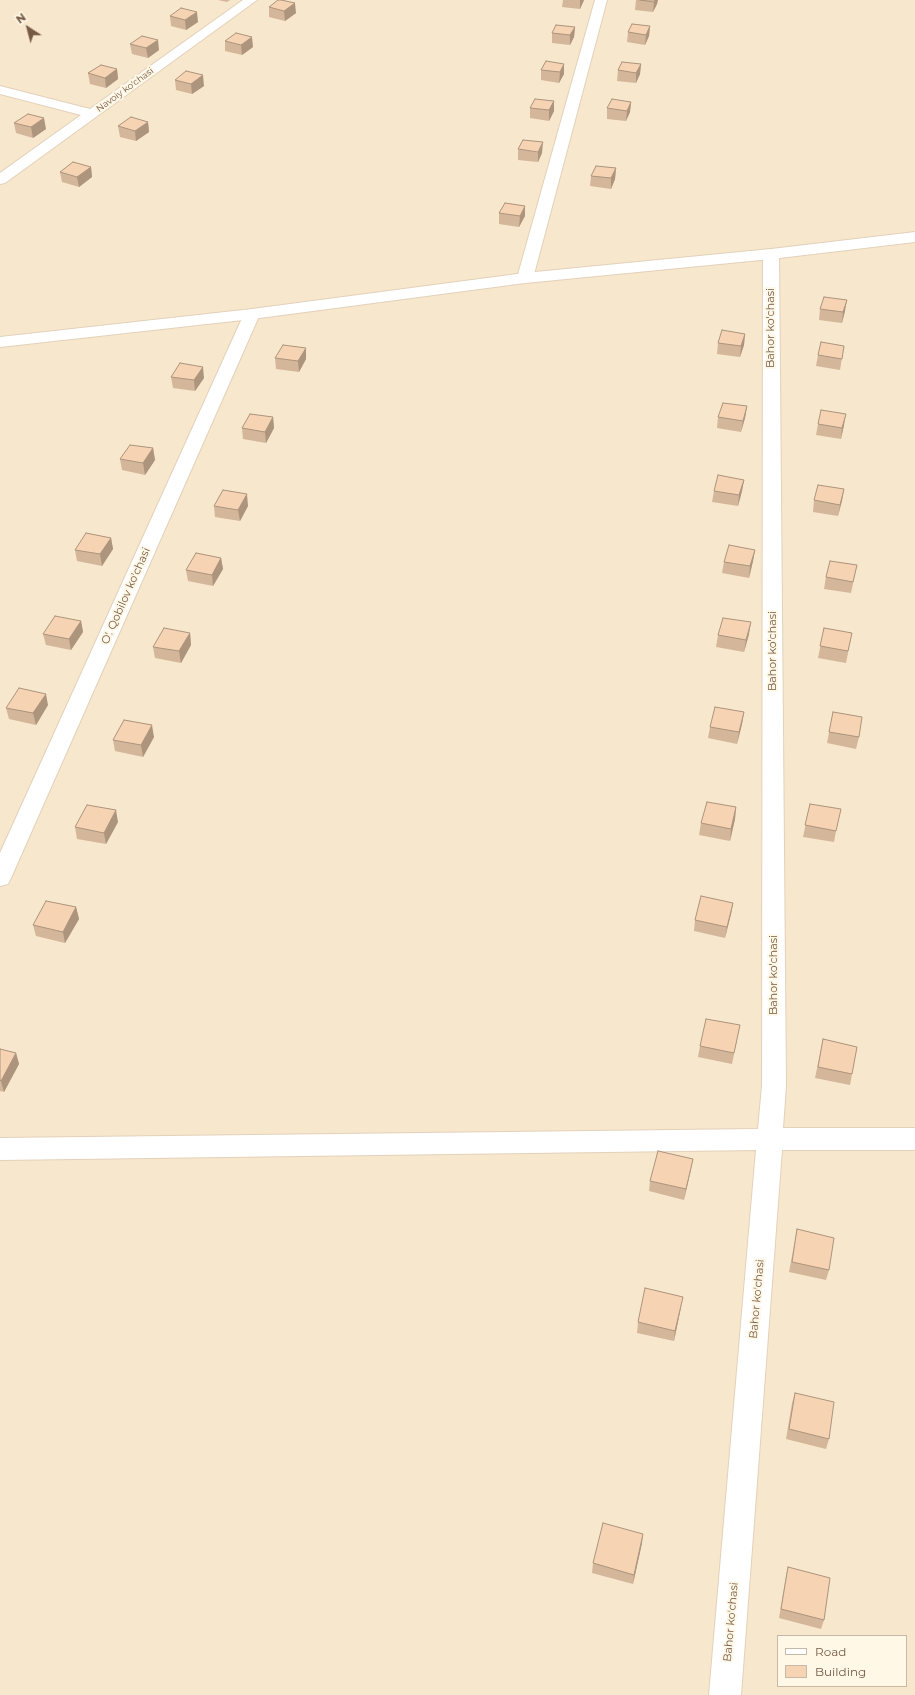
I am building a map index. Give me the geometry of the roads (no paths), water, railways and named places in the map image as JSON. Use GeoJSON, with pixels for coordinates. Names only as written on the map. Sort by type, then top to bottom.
{"type":"FeatureCollection","features":[{"type":"Feature","properties":{"kind":"street","name":"Navoiy ko'chasi"},"geometry":{"type":"LineString","coordinates":[[0,180],[251,0]]}},
{"type":"Feature","properties":{"kind":"street"},"geometry":{"type":"LineString","coordinates":[[525,278],[601,0]]}},
{"type":"Feature","properties":{"kind":"street"},"geometry":{"type":"LineString","coordinates":[[0,90],[92,114]]}},
{"type":"Feature","properties":{"kind":"street"},"geometry":{"type":"LineString","coordinates":[[0,342],[252,314],[525,278],[771,254],[915,237]]}},
{"type":"Feature","properties":{"kind":"street","name":"Bahor ko'chasi"},"geometry":{"type":"LineString","coordinates":[[725,1695],[774,1086],[771,254]]}},
{"type":"Feature","properties":{"kind":"street","name":"O'. Qobilov ko'chasi"},"geometry":{"type":"LineString","coordinates":[[0,878],[252,314]]}},
{"type":"Feature","properties":{"kind":"street"},"geometry":{"type":"LineString","coordinates":[[0,1149],[770,1139],[915,1139]]}}]}
